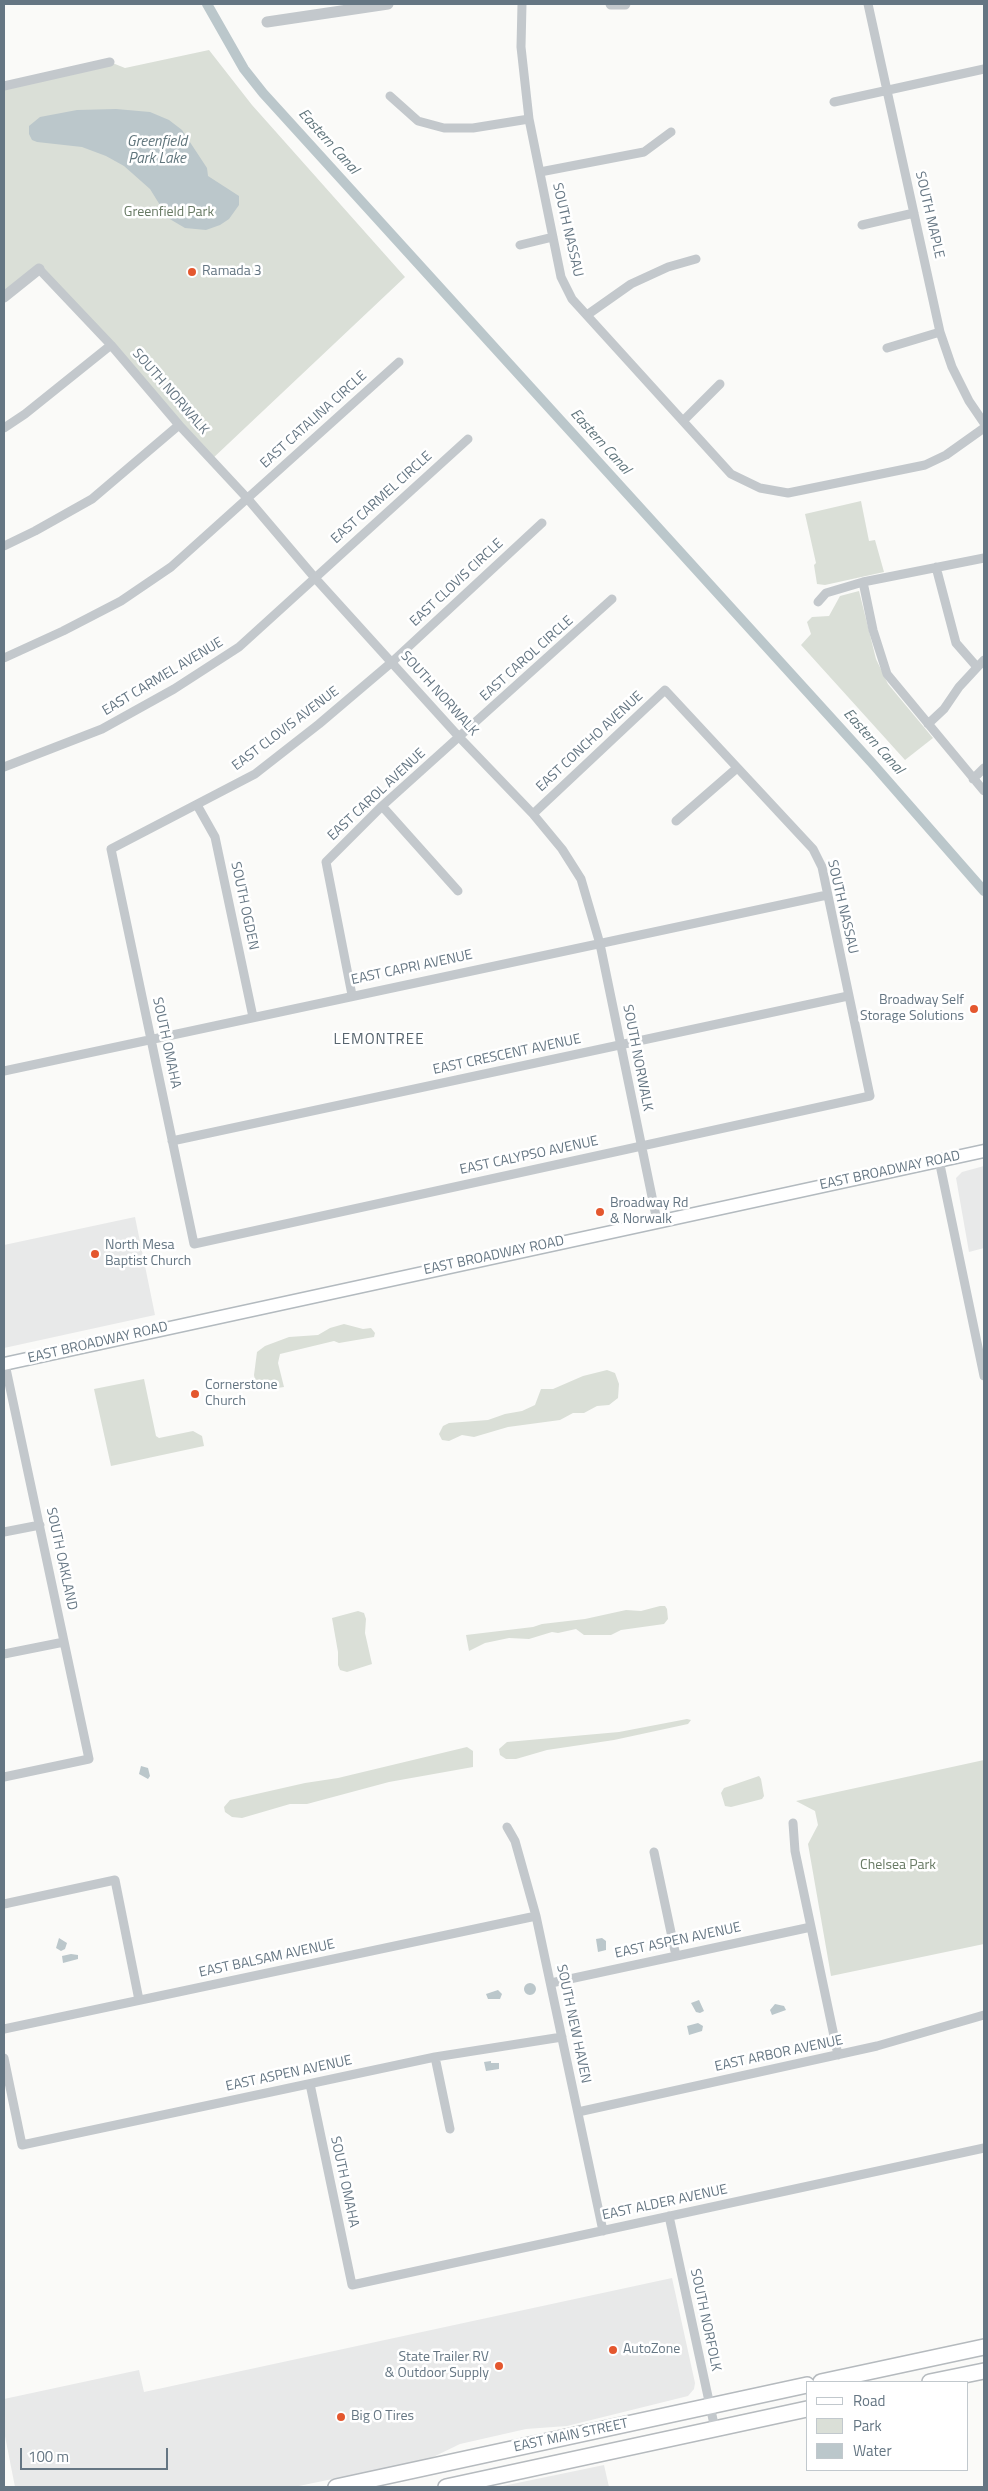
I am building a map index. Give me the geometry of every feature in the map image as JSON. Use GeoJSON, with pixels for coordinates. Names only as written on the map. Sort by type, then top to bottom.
{"type":"FeatureCollection","features":[{"type":"Feature","properties":{"kind":"main road","name":"EAST BROADWAY ROAD"},"geometry":{"type":"LineString","coordinates":[[4,1364],[984,1150]]}},
{"type":"Feature","properties":{"kind":"main road"},"geometry":{"type":"LineString","coordinates":[[826,2381],[984,2347]]}},
{"type":"Feature","properties":{"kind":"main road"},"geometry":{"type":"LineString","coordinates":[[935,2381],[984,2371]]}},
{"type":"Feature","properties":{"kind":"main road","name":"EAST MAIN STREET"},"geometry":{"type":"LineString","coordinates":[[336,2487],[806,2385]]}},
{"type":"Feature","properties":{"kind":"main road","name":"EAST MAIN STREET"},"geometry":{"type":"LineString","coordinates":[[446,2487],[806,2409]]}},
{"type":"Feature","properties":{"kind":"street"},"geometry":{"type":"LineString","coordinates":[[267,22],[388,4]]}},
{"type":"Feature","properties":{"kind":"street","name":"SOUTH NASSAU"},"geometry":{"type":"LineString","coordinates":[[522,4],[521,47],[529,119],[561,277],[572,299],[731,474],[760,488],[788,493],[925,464],[946,455],[984,428]]}},
{"type":"Feature","properties":{"kind":"street"},"geometry":{"type":"LineString","coordinates":[[611,4],[625,4]]}},
{"type":"Feature","properties":{"kind":"street","name":"SOUTH MAPLE"},"geometry":{"type":"LineString","coordinates":[[868,4],[940,332],[952,367],[969,401],[984,423]]}},
{"type":"Feature","properties":{"kind":"street"},"geometry":{"type":"LineString","coordinates":[[4,86],[110,62]]}},
{"type":"Feature","properties":{"kind":"street"},"geometry":{"type":"LineString","coordinates":[[834,102],[984,69]]}},
{"type":"Feature","properties":{"kind":"street"},"geometry":{"type":"LineString","coordinates":[[390,96],[418,121],[444,128],[473,128],[529,119]]}},
{"type":"Feature","properties":{"kind":"street"},"geometry":{"type":"LineString","coordinates":[[540,172],[644,152],[671,132]]}},
{"type":"Feature","properties":{"kind":"street"},"geometry":{"type":"LineString","coordinates":[[862,225],[914,213]]}},
{"type":"Feature","properties":{"kind":"street"},"geometry":{"type":"LineString","coordinates":[[520,245],[553,237]]}},
{"type":"Feature","properties":{"kind":"street"},"geometry":{"type":"LineString","coordinates":[[587,315],[631,284],[668,267],[696,259]]}},
{"type":"Feature","properties":{"kind":"street"},"geometry":{"type":"LineString","coordinates":[[4,297],[39,269]]}},
{"type":"Feature","properties":{"kind":"street","name":"SOUTH NORWALK"},"geometry":{"type":"LineString","coordinates":[[39,269],[111,345],[179,425],[247,498],[315,578],[460,738],[533,814],[562,850],[581,879],[600,944],[658,1221]]}},
{"type":"Feature","properties":{"kind":"street"},"geometry":{"type":"LineString","coordinates":[[887,348],[940,332]]}},
{"type":"Feature","properties":{"kind":"street"},"geometry":{"type":"LineString","coordinates":[[4,428],[25,414],[111,345]]}},
{"type":"Feature","properties":{"kind":"street","name":"EAST CATALINA CIRCLE"},"geometry":{"type":"LineString","coordinates":[[4,658],[63,631],[121,601],[171,567],[399,362]]}},
{"type":"Feature","properties":{"kind":"street"},"geometry":{"type":"LineString","coordinates":[[683,420],[720,384]]}},
{"type":"Feature","properties":{"kind":"street"},"geometry":{"type":"LineString","coordinates":[[4,546],[35,532],[92,498],[179,425]]}},
{"type":"Feature","properties":{"kind":"street","name":"EAST CARMEL CIRCLE"},"geometry":{"type":"LineString","coordinates":[[315,578],[468,439]]}},
{"type":"Feature","properties":{"kind":"street","name":"EAST CLOVIS CIRCLE"},"geometry":{"type":"LineString","coordinates":[[392,662],[542,523]]}},
{"type":"Feature","properties":{"kind":"street"},"geometry":{"type":"LineString","coordinates":[[818,602],[826,593],[863,582],[984,558]]}},
{"type":"Feature","properties":{"kind":"street"},"geometry":{"type":"LineString","coordinates":[[928,724],[944,709],[959,686],[981,664],[956,643],[936,567]]}},
{"type":"Feature","properties":{"kind":"street","name":"EAST CARMEL AVENUE"},"geometry":{"type":"LineString","coordinates":[[4,766],[102,729],[174,689],[240,647],[315,578]]}},
{"type":"Feature","properties":{"kind":"street"},"geometry":{"type":"LineString","coordinates":[[863,582],[872,630],[887,674],[984,791]]}},
{"type":"Feature","properties":{"kind":"street","name":"EAST CAROL CIRCLE"},"geometry":{"type":"LineString","coordinates":[[460,738],[612,600]]}},
{"type":"Feature","properties":{"kind":"street","name":"EAST CLOVIS AVENUE"},"geometry":{"type":"LineString","coordinates":[[111,849],[197,806],[254,774],[319,724],[392,662]]}},
{"type":"Feature","properties":{"kind":"street","name":"SOUTH NASSAU"},"geometry":{"type":"LineString","coordinates":[[665,690],[812,849],[822,867],[870,1096]]}},
{"type":"Feature","properties":{"kind":"street","name":"EAST CONCHO AVENUE"},"geometry":{"type":"LineString","coordinates":[[533,814],[665,690]]}},
{"type":"Feature","properties":{"kind":"street","name":"EAST CAROL AVENUE"},"geometry":{"type":"LineString","coordinates":[[352,995],[326,862],[382,806],[460,738]]}},
{"type":"Feature","properties":{"kind":"street"},"geometry":{"type":"LineString","coordinates":[[676,821],[737,768]]}},
{"type":"Feature","properties":{"kind":"street"},"geometry":{"type":"LineString","coordinates":[[973,779],[984,768]]}},
{"type":"Feature","properties":{"kind":"street","name":"SOUTH OGDEN"},"geometry":{"type":"LineString","coordinates":[[197,806],[215,837],[253,1016]]}},
{"type":"Feature","properties":{"kind":"street"},"geometry":{"type":"LineString","coordinates":[[382,806],[458,891]]}},
{"type":"Feature","properties":{"kind":"street","name":"SOUTH OMAHA"},"geometry":{"type":"LineString","coordinates":[[111,849],[194,1244]]}},
{"type":"Feature","properties":{"kind":"street","name":"EAST CAPRI AVENUE"},"geometry":{"type":"LineString","coordinates":[[4,1071],[253,1016],[827,895]]}},
{"type":"Feature","properties":{"kind":"street","name":"EAST CRESCENT AVENUE"},"geometry":{"type":"LineString","coordinates":[[172,1142],[848,996]]}},
{"type":"Feature","properties":{"kind":"street","name":"EAST CALYPSO AVENUE"},"geometry":{"type":"LineString","coordinates":[[194,1244],[870,1096]]}},
{"type":"Feature","properties":{"kind":"street"},"geometry":{"type":"LineString","coordinates":[[939,1160],[984,1376]]}},
{"type":"Feature","properties":{"kind":"street","name":"SOUTH OAKLAND"},"geometry":{"type":"LineString","coordinates":[[4,1364],[89,1759],[4,1778]]}},
{"type":"Feature","properties":{"kind":"street"},"geometry":{"type":"LineString","coordinates":[[4,1532],[40,1525]]}},
{"type":"Feature","properties":{"kind":"street"},"geometry":{"type":"LineString","coordinates":[[4,1654],[64,1642]]}},
{"type":"Feature","properties":{"kind":"street"},"geometry":{"type":"LineString","coordinates":[[793,1823],[794,1851],[838,2055]]}},
{"type":"Feature","properties":{"kind":"street","name":"SOUTH NEW HAVEN"},"geometry":{"type":"LineString","coordinates":[[507,1827],[515,1841],[536,1916],[603,2230]]}},
{"type":"Feature","properties":{"kind":"street"},"geometry":{"type":"LineString","coordinates":[[654,1852],[676,1956]]}},
{"type":"Feature","properties":{"kind":"street"},"geometry":{"type":"LineString","coordinates":[[4,1904],[115,1880],[139,2000]]}},
{"type":"Feature","properties":{"kind":"street","name":"EAST BALSAM AVENUE"},"geometry":{"type":"LineString","coordinates":[[4,2029],[536,1916]]}},
{"type":"Feature","properties":{"kind":"street","name":"EAST ASPEN AVENUE"},"geometry":{"type":"LineString","coordinates":[[551,1983],[811,1927]]}},
{"type":"Feature","properties":{"kind":"street","name":"EAST ARBOR AVENUE"},"geometry":{"type":"LineString","coordinates":[[578,2112],[838,2055],[984,2015]]}},
{"type":"Feature","properties":{"kind":"street","name":"EAST ASPEN AVENUE"},"geometry":{"type":"LineString","coordinates":[[4,2058],[22,2145],[435,2057],[562,2037]]}},
{"type":"Feature","properties":{"kind":"street"},"geometry":{"type":"LineString","coordinates":[[435,2057],[450,2129]]}},
{"type":"Feature","properties":{"kind":"street","name":"SOUTH OMAHA"},"geometry":{"type":"LineString","coordinates":[[310,2084],[352,2286]]}},
{"type":"Feature","properties":{"kind":"street","name":"EAST ALDER AVENUE"},"geometry":{"type":"LineString","coordinates":[[352,2286],[984,2148]]}},
{"type":"Feature","properties":{"kind":"street","name":"SOUTH NORFOLK"},"geometry":{"type":"LineString","coordinates":[[668,2216],[715,2429]]}},
{"type":"Feature","properties":{"kind":"shaded area"},"geometry":{"type":"Polygon","coordinates":[[[984,1166],[984,1248],[969,1252],[956,1178],[962,1172],[984,1166]]]}},
{"type":"Feature","properties":{"kind":"shaded area"},"geometry":{"type":"Polygon","coordinates":[[[135,1217],[155,1315],[4,1348],[4,1245],[135,1217]]]}},
{"type":"Feature","properties":{"kind":"shaded area"},"geometry":{"type":"Polygon","coordinates":[[[672,2278],[695,2383],[694,2389],[688,2396],[567,2426],[526,2429],[460,2444],[429,2459],[294,2487],[15,2487],[4,2431],[4,2399],[139,2370],[144,2392],[672,2278]]]}},
{"type":"Feature","properties":{"kind":"shaded area"},"geometry":{"type":"Polygon","coordinates":[[[604,2465],[609,2487],[498,2487],[604,2465]]]}},
{"type":"Feature","properties":{"kind":"green space","name":"Greenfield Park"},"geometry":{"type":"Polygon","coordinates":[[[209,50],[252,105],[405,277],[211,460],[39,269],[4,297],[4,86],[110,62],[125,68],[209,50]]]}},
{"type":"Feature","properties":{"kind":"green space"},"geometry":{"type":"Polygon","coordinates":[[[861,501],[869,541],[875,540],[884,572],[825,585],[817,584],[814,565],[816,563],[805,514],[861,501]]]}},
{"type":"Feature","properties":{"kind":"green space"},"geometry":{"type":"Polygon","coordinates":[[[859,591],[876,659],[888,684],[933,738],[905,760],[801,645],[811,634],[807,622],[812,617],[829,616],[840,596],[859,591]]]}},
{"type":"Feature","properties":{"kind":"green space"},"geometry":{"type":"Polygon","coordinates":[[[344,1324],[363,1329],[371,1328],[375,1333],[374,1337],[339,1343],[334,1341],[280,1354],[278,1363],[284,1387],[257,1391],[254,1375],[257,1352],[265,1346],[289,1337],[318,1335],[330,1328],[344,1324]]]}},
{"type":"Feature","properties":{"kind":"green space"},"geometry":{"type":"Polygon","coordinates":[[[607,1370],[615,1373],[619,1384],[618,1398],[609,1405],[597,1406],[584,1413],[573,1413],[560,1420],[508,1427],[474,1437],[462,1435],[449,1441],[442,1440],[439,1434],[443,1426],[449,1423],[488,1420],[522,1411],[535,1405],[541,1389],[553,1389],[583,1376],[607,1370]]]}},
{"type":"Feature","properties":{"kind":"green space"},"geometry":{"type":"Polygon","coordinates":[[[144,1379],[156,1436],[159,1438],[193,1431],[202,1436],[204,1446],[111,1466],[94,1389],[144,1379]]]}},
{"type":"Feature","properties":{"kind":"green space"},"geometry":{"type":"Polygon","coordinates":[[[665,1606],[667,1609],[668,1619],[664,1624],[621,1630],[611,1635],[584,1635],[576,1629],[558,1633],[552,1632],[529,1639],[509,1638],[485,1643],[469,1651],[466,1635],[585,1619],[626,1610],[641,1611],[665,1606]]]}},
{"type":"Feature","properties":{"kind":"green space"},"geometry":{"type":"Polygon","coordinates":[[[358,1611],[364,1613],[366,1619],[365,1633],[372,1664],[347,1672],[340,1670],[338,1665],[338,1652],[332,1618],[358,1611]]]}},
{"type":"Feature","properties":{"kind":"green space"},"geometry":{"type":"Polygon","coordinates":[[[687,1719],[691,1720],[688,1724],[614,1740],[547,1750],[516,1759],[506,1759],[500,1755],[499,1749],[507,1742],[619,1732],[687,1719]]]}},
{"type":"Feature","properties":{"kind":"green space"},"geometry":{"type":"Polygon","coordinates":[[[467,1747],[473,1751],[473,1767],[389,1782],[307,1804],[290,1804],[242,1818],[232,1817],[225,1812],[224,1807],[230,1800],[305,1783],[338,1778],[467,1747]]]}},
{"type":"Feature","properties":{"kind":"green space","name":"Chelsea Park"},"geometry":{"type":"Polygon","coordinates":[[[984,1760],[984,1944],[831,1976],[808,1844],[818,1825],[815,1811],[796,1801],[984,1760]]]}},
{"type":"Feature","properties":{"kind":"green space"},"geometry":{"type":"Polygon","coordinates":[[[759,1776],[764,1796],[762,1799],[731,1807],[725,1806],[721,1793],[724,1788],[759,1776]]]}},
{"type":"Feature","properties":{"kind":"water","name":"Greenfield Park Lake"},"geometry":{"type":"Polygon","coordinates":[[[116,109],[150,112],[169,120],[182,130],[207,168],[208,176],[239,196],[239,205],[229,219],[220,225],[206,230],[185,228],[168,218],[150,189],[124,166],[106,156],[82,147],[37,142],[32,140],[29,134],[29,126],[40,117],[77,110],[116,109]]]}},
{"type":"Feature","properties":{"kind":"water"},"geometry":{"type":"Polygon","coordinates":[[[141,1766],[148,1768],[150,1776],[148,1779],[139,1774],[141,1766]]]}},
{"type":"Feature","properties":{"kind":"water"},"geometry":{"type":"Polygon","coordinates":[[[59,1938],[67,1943],[65,1949],[61,1951],[56,1948],[59,1938]]]}},
{"type":"Feature","properties":{"kind":"water"},"geometry":{"type":"Polygon","coordinates":[[[602,1938],[606,1941],[606,1950],[598,1952],[596,1939],[602,1938]]]}},
{"type":"Feature","properties":{"kind":"water"},"geometry":{"type":"Polygon","coordinates":[[[78,1955],[78,1959],[63,1963],[62,1956],[78,1955]]]}},
{"type":"Feature","properties":{"kind":"water"},"geometry":{"type":"Polygon","coordinates":[[[528,1983],[532,1983],[536,1989],[532,1995],[528,1995],[524,1991],[524,1987],[528,1983]]]}},
{"type":"Feature","properties":{"kind":"water"},"geometry":{"type":"Polygon","coordinates":[[[498,1990],[502,1994],[500,1999],[488,1999],[486,1994],[498,1990]]]}},
{"type":"Feature","properties":{"kind":"water"},"geometry":{"type":"Polygon","coordinates":[[[699,2000],[704,2011],[700,2013],[696,2012],[691,2003],[699,2000]]]}},
{"type":"Feature","properties":{"kind":"water"},"geometry":{"type":"Polygon","coordinates":[[[775,2004],[784,2006],[786,2010],[772,2015],[770,2010],[775,2004]]]}},
{"type":"Feature","properties":{"kind":"water"},"geometry":{"type":"Polygon","coordinates":[[[698,2023],[703,2026],[702,2031],[689,2035],[687,2026],[698,2023]]]}},
{"type":"Feature","properties":{"kind":"water"},"geometry":{"type":"Polygon","coordinates":[[[491,2061],[491,2063],[499,2063],[499,2069],[486,2071],[484,2062],[491,2061]]]}},
{"type":"Feature","properties":{"kind":"waterway","name":"Eastern Canal"},"geometry":{"type":"LineString","coordinates":[[207,4],[244,69],[263,93],[872,763],[984,891]]}},
{"type":"Feature","properties":{"kind":"place","name":"Ramada 3"},"geometry":{"type":"Point","coordinates":[192,272]}},
{"type":"Feature","properties":{"kind":"place","name":"Broadway Self Storage Solutions"},"geometry":{"type":"Point","coordinates":[974,1009]}},
{"type":"Feature","properties":{"kind":"place","name":"Broadway Rd & Norwalk"},"geometry":{"type":"Point","coordinates":[600,1212]}},
{"type":"Feature","properties":{"kind":"place","name":"North Mesa Baptist Church"},"geometry":{"type":"Point","coordinates":[95,1254]}},
{"type":"Feature","properties":{"kind":"place","name":"Cornerstone Church"},"geometry":{"type":"Point","coordinates":[195,1394]}},
{"type":"Feature","properties":{"kind":"place","name":"AutoZone"},"geometry":{"type":"Point","coordinates":[613,2350]}},
{"type":"Feature","properties":{"kind":"place","name":"State Trailer RV & Outdoor Supply"},"geometry":{"type":"Point","coordinates":[499,2366]}},
{"type":"Feature","properties":{"kind":"place","name":"Big O Tires"},"geometry":{"type":"Point","coordinates":[341,2417]}},
{"type":"Feature","properties":{"kind":"district","name":"LEMONTREE"},"geometry":{"type":"Point","coordinates":[379,1040]}}]}
